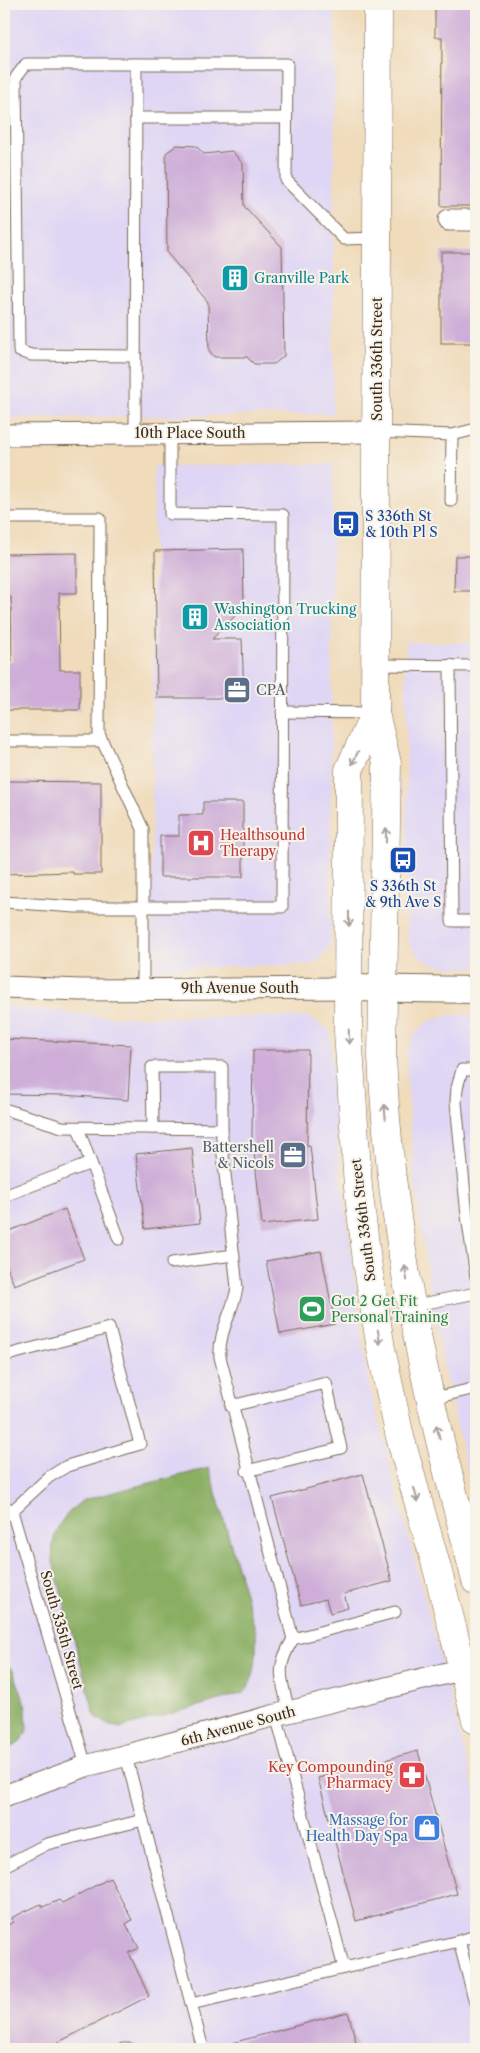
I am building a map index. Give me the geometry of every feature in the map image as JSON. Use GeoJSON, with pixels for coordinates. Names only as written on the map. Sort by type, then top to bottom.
{"type":"FeatureCollection","features":[{"type":"Feature","properties":{"kind":"main road","name":"South 336th Street"},"geometry":{"type":"LineString","coordinates":[[378,4],[375,713],[387,762],[382,1056],[384,1098],[389,1154],[412,1306],[430,1399],[476,1581]]}},
{"type":"Feature","properties":{"kind":"main road","name":"South 336th Street"},"geometry":{"type":"LineString","coordinates":[[375,713],[349,770],[351,1098],[358,1188],[378,1329],[400,1437],[438,1572],[469,1668],[476,1720]]}},
{"type":"Feature","properties":{"kind":"street"},"geometry":{"type":"LineString","coordinates":[[449,220],[476,220]]}},
{"type":"Feature","properties":{"kind":"street","name":"10th Place South"},"geometry":{"type":"LineString","coordinates":[[4,435],[376,432]]}},
{"type":"Feature","properties":{"kind":"street","name":"9th Avenue South"},"geometry":{"type":"LineString","coordinates":[[4,987],[62,990],[349,988],[476,990]]}},
{"type":"Feature","properties":{"kind":"street","name":"6th Avenue South"},"geometry":{"type":"LineString","coordinates":[[4,1796],[86,1766],[282,1714],[469,1668]]}},
{"type":"Feature","properties":{"kind":"lane"},"geometry":{"type":"LineString","coordinates":[[136,356],[31,355],[19,351],[16,77],[26,64],[287,64],[286,180],[344,239],[377,238]]}},
{"type":"Feature","properties":{"kind":"lane"},"geometry":{"type":"LineString","coordinates":[[136,64],[136,434]]}},
{"type":"Feature","properties":{"kind":"lane"},"geometry":{"type":"LineString","coordinates":[[136,118],[286,118]]}},
{"type":"Feature","properties":{"kind":"lane"},"geometry":{"type":"LineString","coordinates":[[376,432],[452,435],[476,429]]}},
{"type":"Feature","properties":{"kind":"lane"},"geometry":{"type":"LineString","coordinates":[[4,902],[76,907],[282,908],[283,516],[170,514],[170,434]]}},
{"type":"Feature","properties":{"kind":"lane"},"geometry":{"type":"LineString","coordinates":[[451,501],[452,435]]}},
{"type":"Feature","properties":{"kind":"lane"},"geometry":{"type":"LineString","coordinates":[[4,518],[100,518],[99,734],[143,829],[143,989]]}},
{"type":"Feature","properties":{"kind":"lane"},"geometry":{"type":"LineString","coordinates":[[375,665],[476,666]]}},
{"type":"Feature","properties":{"kind":"lane"},"geometry":{"type":"LineString","coordinates":[[450,665],[452,921],[476,921]]}},
{"type":"Feature","properties":{"kind":"lane"},"geometry":{"type":"LineString","coordinates":[[282,712],[375,713]]}},
{"type":"Feature","properties":{"kind":"lane"},"geometry":{"type":"LineString","coordinates":[[4,741],[102,741]]}},
{"type":"Feature","properties":{"kind":"lane"},"geometry":{"type":"LineString","coordinates":[[153,1128],[152,1068],[222,1067],[222,1129],[236,1296],[219,1346],[231,1406],[293,1639],[281,1662],[282,1714],[344,1968]]}},
{"type":"Feature","properties":{"kind":"lane"},"geometry":{"type":"LineString","coordinates":[[476,1070],[462,1070],[456,1088],[467,1216],[476,1277]]}},
{"type":"Feature","properties":{"kind":"lane"},"geometry":{"type":"LineString","coordinates":[[4,1109],[55,1126],[78,1128],[222,1129]]}},
{"type":"Feature","properties":{"kind":"lane"},"geometry":{"type":"LineString","coordinates":[[78,1128],[118,1239]]}},
{"type":"Feature","properties":{"kind":"lane"},"geometry":{"type":"LineString","coordinates":[[4,1196],[91,1164]]}},
{"type":"Feature","properties":{"kind":"lane"},"geometry":{"type":"LineString","coordinates":[[172,1263],[234,1255]]}},
{"type":"Feature","properties":{"kind":"lane"},"geometry":{"type":"LineString","coordinates":[[412,1306],[476,1293]]}},
{"type":"Feature","properties":{"kind":"lane"},"geometry":{"type":"LineString","coordinates":[[4,1356],[109,1328],[140,1444],[67,1466],[49,1477],[8,1509]]}},
{"type":"Feature","properties":{"kind":"lane"},"geometry":{"type":"LineString","coordinates":[[231,1406],[326,1383],[342,1448],[248,1471]]}},
{"type":"Feature","properties":{"kind":"lane"},"geometry":{"type":"LineString","coordinates":[[430,1399],[476,1388]]}},
{"type":"Feature","properties":{"kind":"lane","name":"South 335th Street"},"geometry":{"type":"LineString","coordinates":[[8,1509],[86,1766]]}},
{"type":"Feature","properties":{"kind":"lane"},"geometry":{"type":"LineString","coordinates":[[293,1639],[395,1612]]}},
{"type":"Feature","properties":{"kind":"lane"},"geometry":{"type":"LineString","coordinates":[[126,1756],[203,2049]]}},
{"type":"Feature","properties":{"kind":"lane"},"geometry":{"type":"LineString","coordinates":[[4,1866],[47,1844],[143,1820]]}},
{"type":"Feature","properties":{"kind":"lane"},"geometry":{"type":"LineString","coordinates":[[191,2004],[476,1936]]}},
{"type":"Feature","properties":{"kind":"lane"},"geometry":{"type":"LineString","coordinates":[[459,1941],[476,2006]]}},
{"type":"Feature","properties":{"kind":"lane"},"geometry":{"type":"LineString","coordinates":[[122,2049],[131,2049]]}},
{"type":"Feature","properties":{"kind":"shaded area"},"geometry":{"type":"Polygon","coordinates":[[[4,4],[335,4],[333,414],[4,418],[4,4]]]}},
{"type":"Feature","properties":{"kind":"shaded area"},"geometry":{"type":"Polygon","coordinates":[[[333,464],[330,947],[315,964],[151,969],[154,466],[333,464]]]}},
{"type":"Feature","properties":{"kind":"shaded area"},"geometry":{"type":"Polygon","coordinates":[[[406,642],[476,643],[476,968],[449,967],[429,963],[414,952],[407,934],[406,642]]]}},
{"type":"Feature","properties":{"kind":"shaded area"},"geometry":{"type":"Polygon","coordinates":[[[4,1006],[108,1017],[309,1017],[330,1031],[338,1150],[367,1376],[476,1797],[476,2049],[4,2049],[4,1006]]]}},
{"type":"Feature","properties":{"kind":"shaded area"},"geometry":{"type":"Polygon","coordinates":[[[452,1015],[476,1015],[476,1511],[443,1363],[430,1290],[414,1177],[407,1078],[407,1052],[414,1034],[429,1021],[452,1015]]]}},
{"type":"Feature","properties":{"kind":"green space"},"geometry":{"type":"Polygon","coordinates":[[[209,1468],[256,1632],[255,1664],[252,1679],[244,1693],[121,1728],[107,1724],[95,1716],[53,1562],[52,1552],[55,1534],[68,1513],[83,1500],[209,1468]]]}},
{"type":"Feature","properties":{"kind":"green space"},"geometry":{"type":"Polygon","coordinates":[[[4,1662],[13,1670],[26,1706],[27,1732],[19,1743],[4,1751],[4,1662]]]}},
{"type":"Feature","properties":{"kind":"building"},"geometry":{"type":"Polygon","coordinates":[[[435,4],[476,4],[476,206],[441,206],[442,37],[435,37],[435,4]]]}},
{"type":"Feature","properties":{"kind":"building","name":"Granville Park"},"geometry":{"type":"Polygon","coordinates":[[[177,145],[196,146],[204,154],[232,151],[243,164],[244,206],[282,247],[284,356],[274,364],[254,364],[247,357],[214,357],[209,350],[208,302],[167,253],[166,153],[177,145]]]}},
{"type":"Feature","properties":{"kind":"building"},"geometry":{"type":"Polygon","coordinates":[[[441,252],[476,252],[476,343],[441,343],[441,252]]]}},
{"type":"Feature","properties":{"kind":"building","name":"Washington Trucking Association"},"geometry":{"type":"Polygon","coordinates":[[[243,549],[244,607],[212,639],[242,639],[244,698],[157,698],[155,551],[243,549]]]}},
{"type":"Feature","properties":{"kind":"building"},"geometry":{"type":"Polygon","coordinates":[[[77,553],[77,593],[59,593],[60,670],[80,670],[80,710],[4,710],[4,661],[12,661],[11,597],[4,597],[4,554],[77,553]]]}},
{"type":"Feature","properties":{"kind":"building"},"geometry":{"type":"Polygon","coordinates":[[[455,556],[476,556],[476,591],[454,591],[455,556]]]}},
{"type":"Feature","properties":{"kind":"building"},"geometry":{"type":"Polygon","coordinates":[[[4,781],[101,782],[101,874],[73,874],[73,872],[4,874],[4,781]]]}},
{"type":"Feature","properties":{"kind":"building","name":"Healthsound Therapy"},"geometry":{"type":"Polygon","coordinates":[[[203,802],[243,802],[243,877],[160,877],[160,836],[179,836],[179,815],[203,815],[203,802]]]}},
{"type":"Feature","properties":{"kind":"building"},"geometry":{"type":"Polygon","coordinates":[[[4,1039],[131,1045],[128,1100],[64,1095],[4,1094],[4,1039]]]}},
{"type":"Feature","properties":{"kind":"building"},"geometry":{"type":"Polygon","coordinates":[[[253,1050],[308,1050],[307,1146],[310,1145],[318,1219],[262,1225],[252,1134],[253,1050]]]}},
{"type":"Feature","properties":{"kind":"building"},"geometry":{"type":"Polygon","coordinates":[[[192,1148],[200,1223],[145,1229],[136,1154],[192,1148]]]}},
{"type":"Feature","properties":{"kind":"building"},"geometry":{"type":"Polygon","coordinates":[[[65,1209],[84,1259],[14,1285],[4,1259],[4,1233],[65,1209]]]}},
{"type":"Feature","properties":{"kind":"building"},"geometry":{"type":"Polygon","coordinates":[[[321,1251],[335,1324],[280,1334],[266,1261],[321,1251]]]}},
{"type":"Feature","properties":{"kind":"building"},"geometry":{"type":"Polygon","coordinates":[[[363,1474],[392,1581],[344,1594],[348,1608],[330,1613],[326,1599],[301,1605],[272,1498],[363,1474]]]}},
{"type":"Feature","properties":{"kind":"building"},"geometry":{"type":"Polygon","coordinates":[[[418,1751],[457,1894],[356,1921],[318,1778],[418,1751]]]}},
{"type":"Feature","properties":{"kind":"building"},"geometry":{"type":"Polygon","coordinates":[[[110,1878],[132,1920],[126,1924],[139,1948],[129,1953],[149,1996],[45,2049],[4,2049],[4,1927],[13,1922],[11,1918],[41,1904],[43,1907],[59,1900],[62,1903],[110,1878]]]}},
{"type":"Feature","properties":{"kind":"building"},"geometry":{"type":"Polygon","coordinates":[[[348,2012],[358,2049],[229,2049],[228,2044],[348,2012]]]}},
{"type":"Feature","properties":{"kind":"place","name":"Granville Park"},"geometry":{"type":"Point","coordinates":[235,278]}},
{"type":"Feature","properties":{"kind":"place","name":"S 336th St & 10th Pl S"},"geometry":{"type":"Point","coordinates":[346,524]}},
{"type":"Feature","properties":{"kind":"place","name":"Washington Trucking Association"},"geometry":{"type":"Point","coordinates":[195,617]}},
{"type":"Feature","properties":{"kind":"place","name":"CPA"},"geometry":{"type":"Point","coordinates":[237,690]}},
{"type":"Feature","properties":{"kind":"place","name":"Healthsound Therapy"},"geometry":{"type":"Point","coordinates":[201,843]}},
{"type":"Feature","properties":{"kind":"place","name":"S 336th St & 9th Ave S"},"geometry":{"type":"Point","coordinates":[403,860]}},
{"type":"Feature","properties":{"kind":"place","name":"Battershell & Nicols"},"geometry":{"type":"Point","coordinates":[293,1155]}},
{"type":"Feature","properties":{"kind":"place","name":"Got 2 Get Fit Personal Training"},"geometry":{"type":"Point","coordinates":[312,1309]}},
{"type":"Feature","properties":{"kind":"place","name":"Key Compounding Pharmacy"},"geometry":{"type":"Point","coordinates":[412,1775]}},
{"type":"Feature","properties":{"kind":"place","name":"Massage for Health Day Spa"},"geometry":{"type":"Point","coordinates":[427,1828]}}]}
